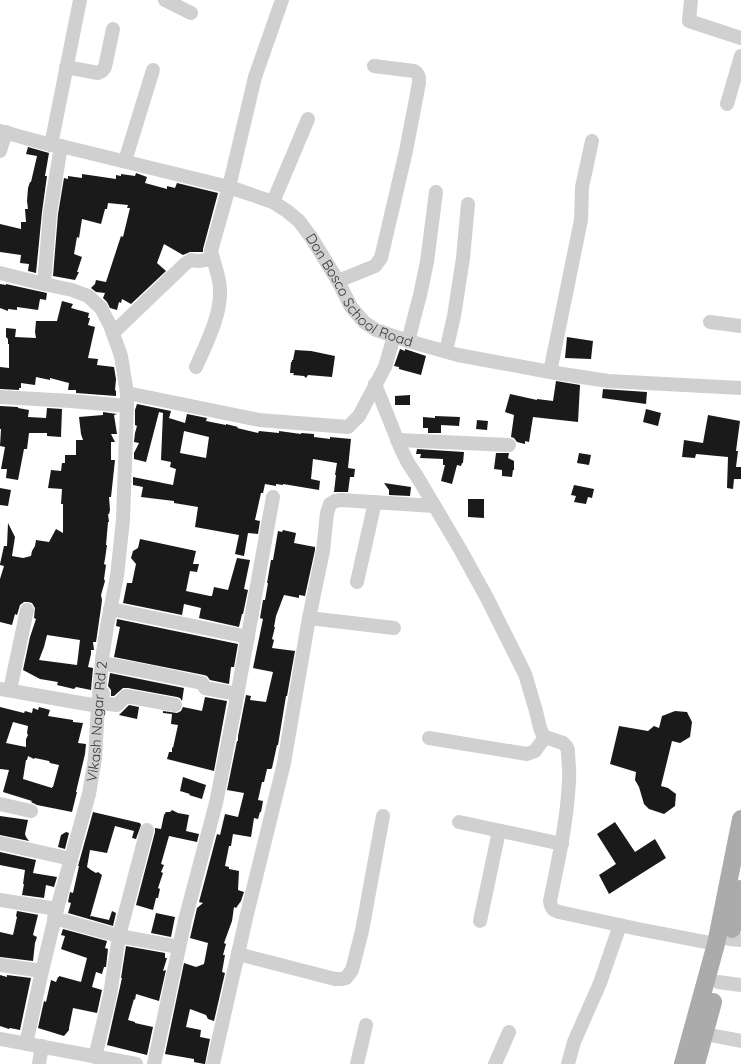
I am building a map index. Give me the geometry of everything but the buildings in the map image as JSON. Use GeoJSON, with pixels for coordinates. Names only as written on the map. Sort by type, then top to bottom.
{"type":"FeatureCollection","features":[{"type":"Feature","properties":{"kind":"main road"},"geometry":{"type":"LineString","coordinates":[[696,1064],[729,941],[736,889],[741,819]]}},
{"type":"Feature","properties":{"kind":"main road"},"geometry":{"type":"LineString","coordinates":[[683,1064],[738,914],[736,889]]}},
{"type":"Feature","properties":{"kind":"street"},"geometry":{"type":"LineString","coordinates":[[44,284],[56,146],[66,67],[80,0]]}},
{"type":"Feature","properties":{"kind":"street"},"geometry":{"type":"LineString","coordinates":[[165,0],[191,13]]}},
{"type":"Feature","properties":{"kind":"street"},"geometry":{"type":"LineString","coordinates":[[196,367],[215,323],[220,297],[220,289],[211,251],[230,187],[255,77],[282,0]]}},
{"type":"Feature","properties":{"kind":"street"},"geometry":{"type":"LineString","coordinates":[[691,0],[689,21],[741,38]]}},
{"type":"Feature","properties":{"kind":"street"},"geometry":{"type":"LineString","coordinates":[[66,67],[98,73],[102,71],[105,67],[113,29]]}},
{"type":"Feature","properties":{"kind":"street"},"geometry":{"type":"LineString","coordinates":[[727,104],[741,56]]}},
{"type":"Feature","properties":{"kind":"street"},"geometry":{"type":"LineString","coordinates":[[338,280],[375,266],[381,258],[406,151],[419,83],[419,76],[417,72],[374,66]]}},
{"type":"Feature","properties":{"kind":"street"},"geometry":{"type":"LineString","coordinates":[[125,161],[153,70]]}},
{"type":"Feature","properties":{"kind":"street"},"geometry":{"type":"LineString","coordinates":[[273,202],[308,118]]}},
{"type":"Feature","properties":{"kind":"street"},"geometry":{"type":"LineString","coordinates":[[0,151],[3,132]]}},
{"type":"Feature","properties":{"kind":"street","name":"Don Bosco School Road"},"geometry":{"type":"LineString","coordinates":[[3,132],[230,187],[273,202],[299,221],[338,280],[351,307],[364,322],[376,330],[465,356],[550,372],[608,381],[741,388]]}},
{"type":"Feature","properties":{"kind":"street"},"geometry":{"type":"LineString","coordinates":[[550,372],[581,220],[582,187],[592,141]]}},
{"type":"Feature","properties":{"kind":"street"},"geometry":{"type":"LineString","coordinates":[[408,340],[427,262],[436,192]]}},
{"type":"Feature","properties":{"kind":"street"},"geometry":{"type":"LineString","coordinates":[[446,351],[454,316],[463,258],[468,204]]}},
{"type":"Feature","properties":{"kind":"street"},"geometry":{"type":"LineString","coordinates":[[112,333],[185,264],[191,260],[197,262],[212,258]]}},
{"type":"Feature","properties":{"kind":"street","name":"Vikash Nagar Rd 2"},"geometry":{"type":"LineString","coordinates":[[0,273],[72,290],[88,296],[101,308],[110,325],[121,356],[127,400],[123,520],[117,576],[110,609],[102,663],[98,699],[95,758],[89,794],[56,913],[26,1044]]}},
{"type":"Feature","properties":{"kind":"street"},"geometry":{"type":"LineString","coordinates":[[710,322],[741,326]]}},
{"type":"Feature","properties":{"kind":"street"},"geometry":{"type":"LineString","coordinates":[[0,397],[71,401],[127,400],[259,420],[348,426],[359,416],[385,366],[394,336]]}},
{"type":"Feature","properties":{"kind":"street"},"geometry":{"type":"LineString","coordinates":[[375,384],[397,440],[408,463],[460,549],[487,598],[525,674],[543,735],[563,743],[568,750],[569,780],[567,804],[562,844],[550,901],[551,907],[559,912],[620,925],[729,941]]}},
{"type":"Feature","properties":{"kind":"street"},"geometry":{"type":"LineString","coordinates":[[397,440],[509,445]]}},
{"type":"Feature","properties":{"kind":"street"},"geometry":{"type":"LineString","coordinates":[[154,1064],[185,920],[216,803],[273,497]]}},
{"type":"Feature","properties":{"kind":"street"},"geometry":{"type":"LineString","coordinates":[[213,1064],[246,914],[284,763],[309,618],[323,550],[327,513],[330,504],[341,500],[434,506]]}},
{"type":"Feature","properties":{"kind":"street"},"geometry":{"type":"LineString","coordinates":[[357,582],[375,502]]}},
{"type":"Feature","properties":{"kind":"street"},"geometry":{"type":"LineString","coordinates":[[110,609],[248,637]]}},
{"type":"Feature","properties":{"kind":"street"},"geometry":{"type":"LineString","coordinates":[[27,610],[5,689],[98,699],[103,694],[102,703],[117,705],[126,696],[175,705]]}},
{"type":"Feature","properties":{"kind":"street"},"geometry":{"type":"LineString","coordinates":[[309,618],[394,628]]}},
{"type":"Feature","properties":{"kind":"street"},"geometry":{"type":"LineString","coordinates":[[102,663],[202,683],[205,688],[237,694]]}},
{"type":"Feature","properties":{"kind":"street"},"geometry":{"type":"LineString","coordinates":[[429,738],[526,754],[535,751],[545,737]]}},
{"type":"Feature","properties":{"kind":"street"},"geometry":{"type":"LineString","coordinates":[[0,804],[31,811]]}},
{"type":"Feature","properties":{"kind":"street"},"geometry":{"type":"LineString","coordinates":[[238,954],[335,979],[346,978],[352,970],[362,931],[383,816]]}},
{"type":"Feature","properties":{"kind":"street"},"geometry":{"type":"LineString","coordinates":[[459,822],[562,844]]}},
{"type":"Feature","properties":{"kind":"street"},"geometry":{"type":"LineString","coordinates":[[95,1057],[110,995],[119,936],[147,830]]}},
{"type":"Feature","properties":{"kind":"street"},"geometry":{"type":"LineString","coordinates":[[480,921],[499,830]]}},
{"type":"Feature","properties":{"kind":"street"},"geometry":{"type":"LineString","coordinates":[[0,843],[71,859]]}},
{"type":"Feature","properties":{"kind":"street"},"geometry":{"type":"LineString","coordinates":[[0,900],[56,913],[119,936],[179,947]]}},
{"type":"Feature","properties":{"kind":"street"},"geometry":{"type":"LineString","coordinates":[[568,1064],[574,1042],[600,983],[620,925]]}},
{"type":"Feature","properties":{"kind":"street"},"geometry":{"type":"LineString","coordinates":[[0,965],[42,971]]}},
{"type":"Feature","properties":{"kind":"street"},"geometry":{"type":"LineString","coordinates":[[718,982],[741,985]]}},
{"type":"Feature","properties":{"kind":"street"},"geometry":{"type":"LineString","coordinates":[[357,1064],[366,1025]]}},
{"type":"Feature","properties":{"kind":"street"},"geometry":{"type":"LineString","coordinates":[[495,1064],[508,1032]]}},
{"type":"Feature","properties":{"kind":"street"},"geometry":{"type":"LineString","coordinates":[[705,1034],[741,1041]]}},
{"type":"Feature","properties":{"kind":"street"},"geometry":{"type":"LineString","coordinates":[[0,1039],[136,1064]]}},
{"type":"Feature","properties":{"kind":"street"},"geometry":{"type":"LineString","coordinates":[[39,1064],[42,1046]]}}]}
